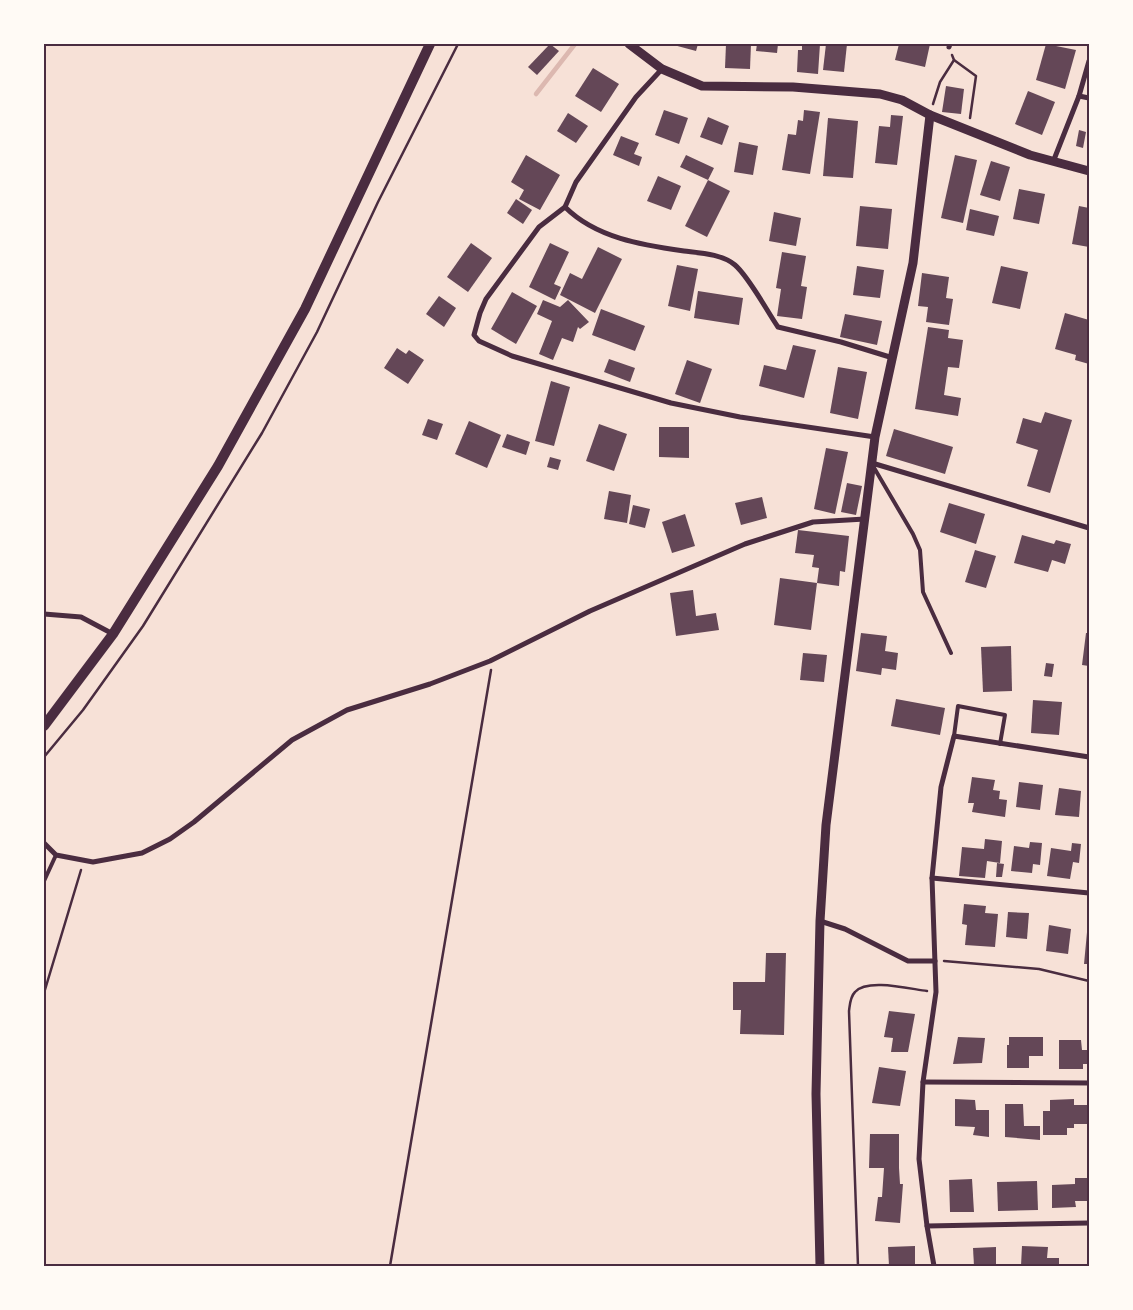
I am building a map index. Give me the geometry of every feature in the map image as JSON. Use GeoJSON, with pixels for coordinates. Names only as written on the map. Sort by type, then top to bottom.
{"type":"FeatureCollection","features":[{"type":"Feature","properties":{"kind":"main road"},"geometry":{"type":"LineString","coordinates":[[44,726],[113,634],[218,466],[305,309],[430,44]]}},
{"type":"Feature","properties":{"kind":"street"},"geometry":{"type":"LineString","coordinates":[[631,44],[662,69],[707,86],[863,90],[902,100],[930,115],[1006,147],[1052,162],[1089,171]]}},
{"type":"Feature","properties":{"kind":"street"},"geometry":{"type":"LineString","coordinates":[[1052,162],[1079,96],[1089,61]]}},
{"type":"Feature","properties":{"kind":"street"},"geometry":{"type":"LineString","coordinates":[[662,69],[636,97],[576,182],[565,207],[539,228],[486,299],[474,335],[479,341],[512,356],[671,403],[875,437]]}},
{"type":"Feature","properties":{"kind":"street"},"geometry":{"type":"LineString","coordinates":[[1079,96],[1089,98]]}},
{"type":"Feature","properties":{"kind":"street"},"geometry":{"type":"LineString","coordinates":[[820,1266],[816,1167],[816,1094],[820,921],[826,824],[875,437],[913,263],[930,115]]}},
{"type":"Feature","properties":{"kind":"street"},"geometry":{"type":"LineString","coordinates":[[565,207],[580,222],[609,234],[652,246],[709,254],[734,263],[778,328],[841,342],[893,359]]}},
{"type":"Feature","properties":{"kind":"street"},"geometry":{"type":"LineString","coordinates":[[872,463],[1089,528]]}},
{"type":"Feature","properties":{"kind":"street"},"geometry":{"type":"LineString","coordinates":[[44,843],[56,855],[93,862],[142,853],[170,839],[194,822],[292,740],[347,710],[430,684],[490,661],[590,611],[745,544],[813,522],[865,519]]}},
{"type":"Feature","properties":{"kind":"street"},"geometry":{"type":"LineString","coordinates":[[44,614],[81,618],[113,634]]}},
{"type":"Feature","properties":{"kind":"street"},"geometry":{"type":"LineString","coordinates":[[934,1266],[918,1159],[923,1082],[936,992],[932,878],[941,787],[954,736],[1089,756]]}},
{"type":"Feature","properties":{"kind":"street"},"geometry":{"type":"LineString","coordinates":[[932,878],[1089,893]]}},
{"type":"Feature","properties":{"kind":"street"},"geometry":{"type":"LineString","coordinates":[[820,921],[845,929],[908,961],[935,961]]}},
{"type":"Feature","properties":{"kind":"street"},"geometry":{"type":"LineString","coordinates":[[923,1082],[1089,1083]]}},
{"type":"Feature","properties":{"kind":"street"},"geometry":{"type":"LineString","coordinates":[[927,1226],[1089,1223]]}},
{"type":"Feature","properties":{"kind":"lane"},"geometry":{"type":"LineString","coordinates":[[872,463],[913,534],[920,550],[923,592],[950,653]]}},
{"type":"Feature","properties":{"kind":"lane"},"geometry":{"type":"LineString","coordinates":[[954,736],[958,706],[1005,715],[1000,744]]}},
{"type":"Feature","properties":{"kind":"lane"},"geometry":{"type":"LineString","coordinates":[[44,881],[56,855]]}},
{"type":"Feature","properties":{"kind":"path"},"geometry":{"type":"LineString","coordinates":[[950,45],[954,60],[976,76],[977,83],[966,129]]}},
{"type":"Feature","properties":{"kind":"path"},"geometry":{"type":"LineString","coordinates":[[930,115],[940,82],[954,60]]}},
{"type":"Feature","properties":{"kind":"path"},"geometry":{"type":"LineString","coordinates":[[390,1266],[432,1032],[491,668],[490,661]]}},
{"type":"Feature","properties":{"kind":"path"},"geometry":{"type":"LineString","coordinates":[[44,993],[78,888],[82,860]]}},
{"type":"Feature","properties":{"kind":"path"},"geometry":{"type":"LineString","coordinates":[[935,961],[1039,969],[1089,981]]}},
{"type":"Feature","properties":{"kind":"path"},"geometry":{"type":"LineString","coordinates":[[858,1266],[849,1011],[851,998],[856,991],[870,985],[936,992]]}},
{"type":"Feature","properties":{"kind":"building"},"geometry":{"type":"Polygon","coordinates":[[[550,44],[559,51],[537,75],[528,67],[550,44]]]}},
{"type":"Feature","properties":{"kind":"building"},"geometry":{"type":"Polygon","coordinates":[[[670,44],[698,44],[696,51],[670,44]]]}},
{"type":"Feature","properties":{"kind":"building"},"geometry":{"type":"Polygon","coordinates":[[[726,44],[751,44],[750,69],[725,68],[726,44]]]}},
{"type":"Feature","properties":{"kind":"building"},"geometry":{"type":"Polygon","coordinates":[[[757,44],[778,44],[777,53],[756,51],[757,44]]]}},
{"type":"Feature","properties":{"kind":"building"},"geometry":{"type":"Polygon","coordinates":[[[802,44],[820,44],[818,74],[797,72],[798,50],[802,50],[802,44]]]}},
{"type":"Feature","properties":{"kind":"building"},"geometry":{"type":"Polygon","coordinates":[[[826,44],[847,44],[844,72],[823,70],[826,44]]]}},
{"type":"Feature","properties":{"kind":"building"},"geometry":{"type":"Polygon","coordinates":[[[899,44],[930,44],[925,67],[895,60],[899,44]]]}},
{"type":"Feature","properties":{"kind":"building"},"geometry":{"type":"Polygon","coordinates":[[[1046,44],[1076,50],[1065,89],[1036,80],[1046,44]]]}},
{"type":"Feature","properties":{"kind":"building"},"geometry":{"type":"Polygon","coordinates":[[[593,68],[619,84],[601,112],[575,96],[593,68]]]}},
{"type":"Feature","properties":{"kind":"building"},"geometry":{"type":"Polygon","coordinates":[[[946,86],[964,89],[961,114],[942,112],[946,86]]]}},
{"type":"Feature","properties":{"kind":"building"},"geometry":{"type":"Polygon","coordinates":[[[1028,91],[1055,102],[1042,135],[1015,124],[1028,91]]]}},
{"type":"Feature","properties":{"kind":"building"},"geometry":{"type":"Polygon","coordinates":[[[664,110],[688,118],[679,144],[655,135],[664,110]]]}},
{"type":"Feature","properties":{"kind":"building"},"geometry":{"type":"Polygon","coordinates":[[[804,110],[820,112],[810,174],[782,170],[788,134],[796,135],[798,120],[803,121],[804,110]]]}},
{"type":"Feature","properties":{"kind":"building"},"geometry":{"type":"Polygon","coordinates":[[[568,113],[588,126],[576,143],[557,131],[568,113]]]}},
{"type":"Feature","properties":{"kind":"building"},"geometry":{"type":"Polygon","coordinates":[[[891,115],[903,116],[897,165],[875,163],[879,126],[890,127],[891,115]]]}},
{"type":"Feature","properties":{"kind":"building"},"geometry":{"type":"Polygon","coordinates":[[[708,117],[729,126],[722,145],[700,137],[708,117]]]}},
{"type":"Feature","properties":{"kind":"building"},"geometry":{"type":"Polygon","coordinates":[[[828,118],[858,121],[853,178],[823,176],[828,118]]]}},
{"type":"Feature","properties":{"kind":"building"},"geometry":{"type":"Polygon","coordinates":[[[1079,130],[1086,132],[1083,148],[1076,146],[1079,130]]]}},
{"type":"Feature","properties":{"kind":"building"},"geometry":{"type":"Polygon","coordinates":[[[621,136],[639,143],[634,154],[642,157],[639,166],[613,155],[621,136]]]}},
{"type":"Feature","properties":{"kind":"building"},"geometry":{"type":"Polygon","coordinates":[[[739,142],[758,146],[753,175],[734,172],[739,142]]]}},
{"type":"Feature","properties":{"kind":"building"},"geometry":{"type":"Polygon","coordinates":[[[526,155],[560,175],[540,210],[519,199],[524,190],[511,182],[526,155]]]}},
{"type":"Feature","properties":{"kind":"building"},"geometry":{"type":"Polygon","coordinates":[[[686,155],[714,168],[708,180],[680,167],[686,155]]]}},
{"type":"Feature","properties":{"kind":"building"},"geometry":{"type":"Polygon","coordinates":[[[955,155],[977,160],[963,223],[941,218],[955,155]]]}},
{"type":"Feature","properties":{"kind":"building"},"geometry":{"type":"Polygon","coordinates":[[[991,161],[1010,167],[1000,201],[980,195],[991,161]]]}},
{"type":"Feature","properties":{"kind":"building"},"geometry":{"type":"Polygon","coordinates":[[[658,176],[681,186],[671,210],[647,201],[658,176]]]}},
{"type":"Feature","properties":{"kind":"building"},"geometry":{"type":"Polygon","coordinates":[[[708,180],[730,191],[707,237],[685,226],[708,180]]]}},
{"type":"Feature","properties":{"kind":"building"},"geometry":{"type":"Polygon","coordinates":[[[1019,189],[1045,194],[1039,224],[1013,219],[1019,189]]]}},
{"type":"Feature","properties":{"kind":"building"},"geometry":{"type":"Polygon","coordinates":[[[516,199],[532,210],[523,224],[507,213],[516,199]]]}},
{"type":"Feature","properties":{"kind":"building"},"geometry":{"type":"Polygon","coordinates":[[[860,206],[892,209],[888,249],[856,246],[860,206]]]}},
{"type":"Feature","properties":{"kind":"building"},"geometry":{"type":"Polygon","coordinates":[[[1079,206],[1089,208],[1089,247],[1072,244],[1079,206]]]}},
{"type":"Feature","properties":{"kind":"building"},"geometry":{"type":"Polygon","coordinates":[[[970,209],[999,216],[994,236],[966,230],[970,209]]]}},
{"type":"Feature","properties":{"kind":"building"},"geometry":{"type":"Polygon","coordinates":[[[774,212],[801,218],[796,246],[769,241],[774,212]]]}},
{"type":"Feature","properties":{"kind":"building"},"geometry":{"type":"Polygon","coordinates":[[[471,243],[492,258],[468,292],[447,277],[471,243]]]}},
{"type":"Feature","properties":{"kind":"building"},"geometry":{"type":"Polygon","coordinates":[[[550,243],[569,252],[554,284],[561,287],[555,300],[529,287],[550,243]]]}},
{"type":"Feature","properties":{"kind":"building"},"geometry":{"type":"Polygon","coordinates":[[[598,247],[622,259],[595,313],[560,295],[570,273],[582,279],[598,247]]]}},
{"type":"Feature","properties":{"kind":"building"},"geometry":{"type":"Polygon","coordinates":[[[782,252],[806,256],[801,286],[807,287],[802,319],[777,316],[781,289],[776,288],[782,252]]]}},
{"type":"Feature","properties":{"kind":"building"},"geometry":{"type":"Polygon","coordinates":[[[677,265],[698,269],[690,311],[668,306],[677,265]]]}},
{"type":"Feature","properties":{"kind":"building"},"geometry":{"type":"Polygon","coordinates":[[[857,266],[884,270],[880,298],[853,295],[857,266]]]}},
{"type":"Feature","properties":{"kind":"building"},"geometry":{"type":"Polygon","coordinates":[[[1001,266],[1028,272],[1020,309],[992,303],[1001,266]]]}},
{"type":"Feature","properties":{"kind":"building"},"geometry":{"type":"Polygon","coordinates":[[[922,273],[949,277],[946,298],[953,299],[949,325],[926,322],[928,307],[918,306],[922,273]]]}},
{"type":"Feature","properties":{"kind":"building"},"geometry":{"type":"Polygon","coordinates":[[[698,291],[743,298],[739,325],[694,318],[698,291]]]}},
{"type":"Feature","properties":{"kind":"building"},"geometry":{"type":"Polygon","coordinates":[[[512,292],[537,306],[516,344],[491,329],[512,292]]]}},
{"type":"Feature","properties":{"kind":"building"},"geometry":{"type":"Polygon","coordinates":[[[439,296],[456,308],[444,327],[426,314],[439,296]]]}},
{"type":"Feature","properties":{"kind":"building"},"geometry":{"type":"Polygon","coordinates":[[[543,300],[560,307],[568,300],[589,322],[580,329],[578,327],[573,342],[562,338],[553,360],[539,354],[552,321],[537,314],[543,300]]]}},
{"type":"Feature","properties":{"kind":"building"},"geometry":{"type":"Polygon","coordinates":[[[601,309],[645,326],[635,351],[592,335],[601,309]]]}},
{"type":"Feature","properties":{"kind":"building"},"geometry":{"type":"Polygon","coordinates":[[[1065,313],[1089,320],[1089,364],[1075,360],[1076,355],[1055,349],[1065,313]]]}},
{"type":"Feature","properties":{"kind":"building"},"geometry":{"type":"Polygon","coordinates":[[[845,314],[882,321],[877,345],[840,337],[845,314]]]}},
{"type":"Feature","properties":{"kind":"building"},"geometry":{"type":"Polygon","coordinates":[[[928,327],[949,330],[948,338],[963,340],[959,368],[948,367],[944,395],[961,398],[958,416],[915,409],[928,327]]]}},
{"type":"Feature","properties":{"kind":"building"},"geometry":{"type":"Polygon","coordinates":[[[793,345],[816,350],[804,398],[759,386],[764,365],[786,370],[793,345]]]}},
{"type":"Feature","properties":{"kind":"building"},"geometry":{"type":"Polygon","coordinates":[[[397,348],[406,354],[409,350],[424,360],[408,384],[384,368],[397,348]]]}},
{"type":"Feature","properties":{"kind":"building"},"geometry":{"type":"Polygon","coordinates":[[[609,359],[635,368],[630,382],[604,372],[609,359]]]}},
{"type":"Feature","properties":{"kind":"building"},"geometry":{"type":"Polygon","coordinates":[[[687,360],[712,369],[700,403],[675,394],[687,360]]]}},
{"type":"Feature","properties":{"kind":"building"},"geometry":{"type":"Polygon","coordinates":[[[838,367],[867,372],[858,419],[830,413],[838,367]]]}},
{"type":"Feature","properties":{"kind":"building"},"geometry":{"type":"Polygon","coordinates":[[[551,381],[570,387],[554,446],[535,441],[551,381]]]}},
{"type":"Feature","properties":{"kind":"building"},"geometry":{"type":"Polygon","coordinates":[[[1045,412],[1072,420],[1050,493],[1027,486],[1038,450],[1016,443],[1023,418],[1041,423],[1045,412]]]}},
{"type":"Feature","properties":{"kind":"building"},"geometry":{"type":"Polygon","coordinates":[[[428,419],[443,424],[437,440],[422,435],[428,419]]]}},
{"type":"Feature","properties":{"kind":"building"},"geometry":{"type":"Polygon","coordinates":[[[469,421],[501,435],[487,468],[455,454],[469,421]]]}},
{"type":"Feature","properties":{"kind":"building"},"geometry":{"type":"Polygon","coordinates":[[[599,424],[627,434],[614,471],[586,461],[599,424]]]}},
{"type":"Feature","properties":{"kind":"building"},"geometry":{"type":"Polygon","coordinates":[[[659,427],[689,427],[689,458],[659,457],[659,427]]]}},
{"type":"Feature","properties":{"kind":"building"},"geometry":{"type":"Polygon","coordinates":[[[894,429],[953,447],[945,474],[886,456],[894,429]]]}},
{"type":"Feature","properties":{"kind":"building"},"geometry":{"type":"Polygon","coordinates":[[[507,434],[530,442],[526,455],[502,447],[507,434]]]}},
{"type":"Feature","properties":{"kind":"building"},"geometry":{"type":"Polygon","coordinates":[[[826,448],[848,452],[835,514],[814,509],[826,448]]]}},
{"type":"Feature","properties":{"kind":"building"},"geometry":{"type":"Polygon","coordinates":[[[550,457],[561,460],[558,470],[547,467],[550,457]]]}},
{"type":"Feature","properties":{"kind":"building"},"geometry":{"type":"Polygon","coordinates":[[[847,483],[862,486],[856,515],[841,512],[847,483]]]}},
{"type":"Feature","properties":{"kind":"building"},"geometry":{"type":"Polygon","coordinates":[[[609,491],[631,495],[627,523],[604,519],[609,491]]]}},
{"type":"Feature","properties":{"kind":"building"},"geometry":{"type":"Polygon","coordinates":[[[762,497],[767,518],[741,525],[735,503],[762,497]]]}},
{"type":"Feature","properties":{"kind":"building"},"geometry":{"type":"Polygon","coordinates":[[[949,503],[985,514],[976,544],[940,532],[949,503]]]}},
{"type":"Feature","properties":{"kind":"building"},"geometry":{"type":"Polygon","coordinates":[[[633,505],[650,509],[645,528],[629,524],[633,505]]]}},
{"type":"Feature","properties":{"kind":"building"},"geometry":{"type":"Polygon","coordinates":[[[685,514],[695,546],[672,553],[662,522],[685,514]]]}},
{"type":"Feature","properties":{"kind":"building"},"geometry":{"type":"Polygon","coordinates":[[[798,530],[849,536],[845,572],[840,571],[839,586],[817,583],[819,568],[812,567],[814,555],[795,553],[798,530]]]}},
{"type":"Feature","properties":{"kind":"building"},"geometry":{"type":"Polygon","coordinates":[[[1022,535],[1054,544],[1056,540],[1071,544],[1065,564],[1052,560],[1048,572],[1014,563],[1022,535]]]}},
{"type":"Feature","properties":{"kind":"building"},"geometry":{"type":"Polygon","coordinates":[[[975,550],[996,556],[986,588],[965,582],[975,550]]]}},
{"type":"Feature","properties":{"kind":"building"},"geometry":{"type":"Polygon","coordinates":[[[780,578],[817,583],[811,630],[774,625],[780,578]]]}},
{"type":"Feature","properties":{"kind":"building"},"geometry":{"type":"Polygon","coordinates":[[[693,590],[696,616],[716,613],[719,630],[676,636],[670,593],[693,590]]]}},
{"type":"Feature","properties":{"kind":"building"},"geometry":{"type":"Polygon","coordinates":[[[861,633],[887,636],[885,651],[898,653],[896,670],[882,668],[881,675],[856,671],[861,633]]]}},
{"type":"Feature","properties":{"kind":"building"},"geometry":{"type":"Polygon","coordinates":[[[1086,633],[1089,633],[1089,666],[1082,665],[1086,633]]]}},
{"type":"Feature","properties":{"kind":"building"},"geometry":{"type":"Polygon","coordinates":[[[1011,646],[1012,691],[983,692],[981,647],[1011,646]]]}},
{"type":"Feature","properties":{"kind":"building"},"geometry":{"type":"Polygon","coordinates":[[[803,653],[827,655],[824,682],[800,680],[803,653]]]}},
{"type":"Feature","properties":{"kind":"building"},"geometry":{"type":"Polygon","coordinates":[[[1046,663],[1054,664],[1052,677],[1044,676],[1046,663]]]}},
{"type":"Feature","properties":{"kind":"building"},"geometry":{"type":"Polygon","coordinates":[[[896,699],[945,708],[940,735],[891,726],[896,699]]]}},
{"type":"Feature","properties":{"kind":"building"},"geometry":{"type":"Polygon","coordinates":[[[1033,700],[1062,702],[1059,735],[1031,733],[1033,700]]]}},
{"type":"Feature","properties":{"kind":"building"},"geometry":{"type":"Polygon","coordinates":[[[972,777],[995,780],[993,790],[1000,791],[999,799],[1007,800],[1005,817],[972,812],[974,803],[968,803],[972,777]]]}},
{"type":"Feature","properties":{"kind":"building"},"geometry":{"type":"Polygon","coordinates":[[[1019,782],[1043,785],[1040,810],[1016,807],[1019,782]]]}},
{"type":"Feature","properties":{"kind":"building"},"geometry":{"type":"Polygon","coordinates":[[[1059,788],[1081,791],[1079,817],[1055,815],[1059,788]]]}},
{"type":"Feature","properties":{"kind":"building"},"geometry":{"type":"Polygon","coordinates":[[[985,839],[1002,841],[1000,863],[987,861],[985,878],[959,876],[962,847],[984,849],[985,839]]]}},
{"type":"Feature","properties":{"kind":"building"},"geometry":{"type":"Polygon","coordinates":[[[1030,842],[1042,843],[1040,865],[1033,864],[1032,873],[1011,871],[1014,846],[1029,848],[1030,842]]]}},
{"type":"Feature","properties":{"kind":"building"},"geometry":{"type":"Polygon","coordinates":[[[1072,843],[1081,844],[1079,863],[1073,862],[1070,879],[1047,876],[1051,848],[1071,851],[1072,843]]]}},
{"type":"Feature","properties":{"kind":"building"},"geometry":{"type":"Polygon","coordinates":[[[997,863],[1004,864],[1002,877],[996,877],[997,863]]]}},
{"type":"Feature","properties":{"kind":"building"},"geometry":{"type":"Polygon","coordinates":[[[964,904],[986,906],[985,913],[998,914],[995,947],[965,945],[967,925],[962,924],[964,904]]]}},
{"type":"Feature","properties":{"kind":"building"},"geometry":{"type":"Polygon","coordinates":[[[1008,912],[1029,913],[1027,939],[1006,937],[1008,912]]]}},
{"type":"Feature","properties":{"kind":"building"},"geometry":{"type":"Polygon","coordinates":[[[1049,925],[1071,929],[1068,954],[1046,951],[1049,925]]]}},
{"type":"Feature","properties":{"kind":"building"},"geometry":{"type":"Polygon","coordinates":[[[1087,932],[1089,933],[1089,964],[1084,964],[1087,932]]]}},
{"type":"Feature","properties":{"kind":"building"},"geometry":{"type":"Polygon","coordinates":[[[766,953],[786,953],[784,1035],[740,1034],[741,1010],[733,1010],[733,982],[765,982],[766,953]]]}},
{"type":"Feature","properties":{"kind":"building"},"geometry":{"type":"Polygon","coordinates":[[[889,1011],[915,1014],[908,1052],[891,1052],[893,1038],[884,1037],[889,1011]]]}},
{"type":"Feature","properties":{"kind":"building"},"geometry":{"type":"Polygon","coordinates":[[[958,1037],[985,1038],[982,1063],[953,1064],[958,1037]]]}},
{"type":"Feature","properties":{"kind":"building"},"geometry":{"type":"Polygon","coordinates":[[[1009,1037],[1043,1037],[1043,1056],[1029,1056],[1029,1068],[1007,1068],[1009,1037]]]}},
{"type":"Feature","properties":{"kind":"building"},"geometry":{"type":"Polygon","coordinates":[[[1059,1040],[1081,1040],[1082,1050],[1089,1050],[1089,1064],[1083,1064],[1083,1069],[1059,1069],[1059,1040]]]}},
{"type":"Feature","properties":{"kind":"building"},"geometry":{"type":"Polygon","coordinates":[[[879,1067],[906,1071],[900,1106],[872,1103],[879,1067]]]}},
{"type":"Feature","properties":{"kind":"building"},"geometry":{"type":"Polygon","coordinates":[[[955,1099],[975,1100],[976,1110],[989,1110],[989,1137],[973,1135],[975,1127],[955,1126],[955,1099]]]}},
{"type":"Feature","properties":{"kind":"building"},"geometry":{"type":"Polygon","coordinates":[[[1074,1099],[1074,1105],[1088,1105],[1088,1124],[1074,1124],[1074,1128],[1067,1128],[1067,1135],[1043,1135],[1043,1111],[1050,1111],[1050,1100],[1074,1099]]]}},
{"type":"Feature","properties":{"kind":"building"},"geometry":{"type":"Polygon","coordinates":[[[1005,1104],[1023,1104],[1024,1126],[1040,1126],[1040,1140],[1005,1137],[1005,1104]]]}},
{"type":"Feature","properties":{"kind":"building"},"geometry":{"type":"Polygon","coordinates":[[[870,1134],[899,1134],[900,1184],[903,1184],[900,1223],[875,1221],[878,1197],[882,1197],[884,1168],[869,1168],[870,1134]]]}},
{"type":"Feature","properties":{"kind":"building"},"geometry":{"type":"Polygon","coordinates":[[[1075,1178],[1089,1178],[1089,1201],[1075,1201],[1076,1207],[1052,1208],[1052,1185],[1075,1184],[1075,1178]]]}},
{"type":"Feature","properties":{"kind":"building"},"geometry":{"type":"Polygon","coordinates":[[[972,1179],[974,1212],[950,1212],[949,1180],[972,1179]]]}},
{"type":"Feature","properties":{"kind":"building"},"geometry":{"type":"Polygon","coordinates":[[[1037,1181],[1038,1210],[998,1211],[997,1182],[1037,1181]]]}},
{"type":"Feature","properties":{"kind":"building"},"geometry":{"type":"Polygon","coordinates":[[[915,1246],[915,1266],[889,1266],[888,1247],[915,1246]]]}},
{"type":"Feature","properties":{"kind":"building"},"geometry":{"type":"Polygon","coordinates":[[[1022,1246],[1048,1247],[1047,1258],[1059,1258],[1059,1266],[1021,1266],[1022,1246]]]}},
{"type":"Feature","properties":{"kind":"building"},"geometry":{"type":"Polygon","coordinates":[[[996,1247],[996,1266],[974,1266],[973,1248],[996,1247]]]}},
{"type":"Feature","properties":{"kind":"waterway"},"geometry":{"type":"LineString","coordinates":[[536,94],[575,44]]}}]}
